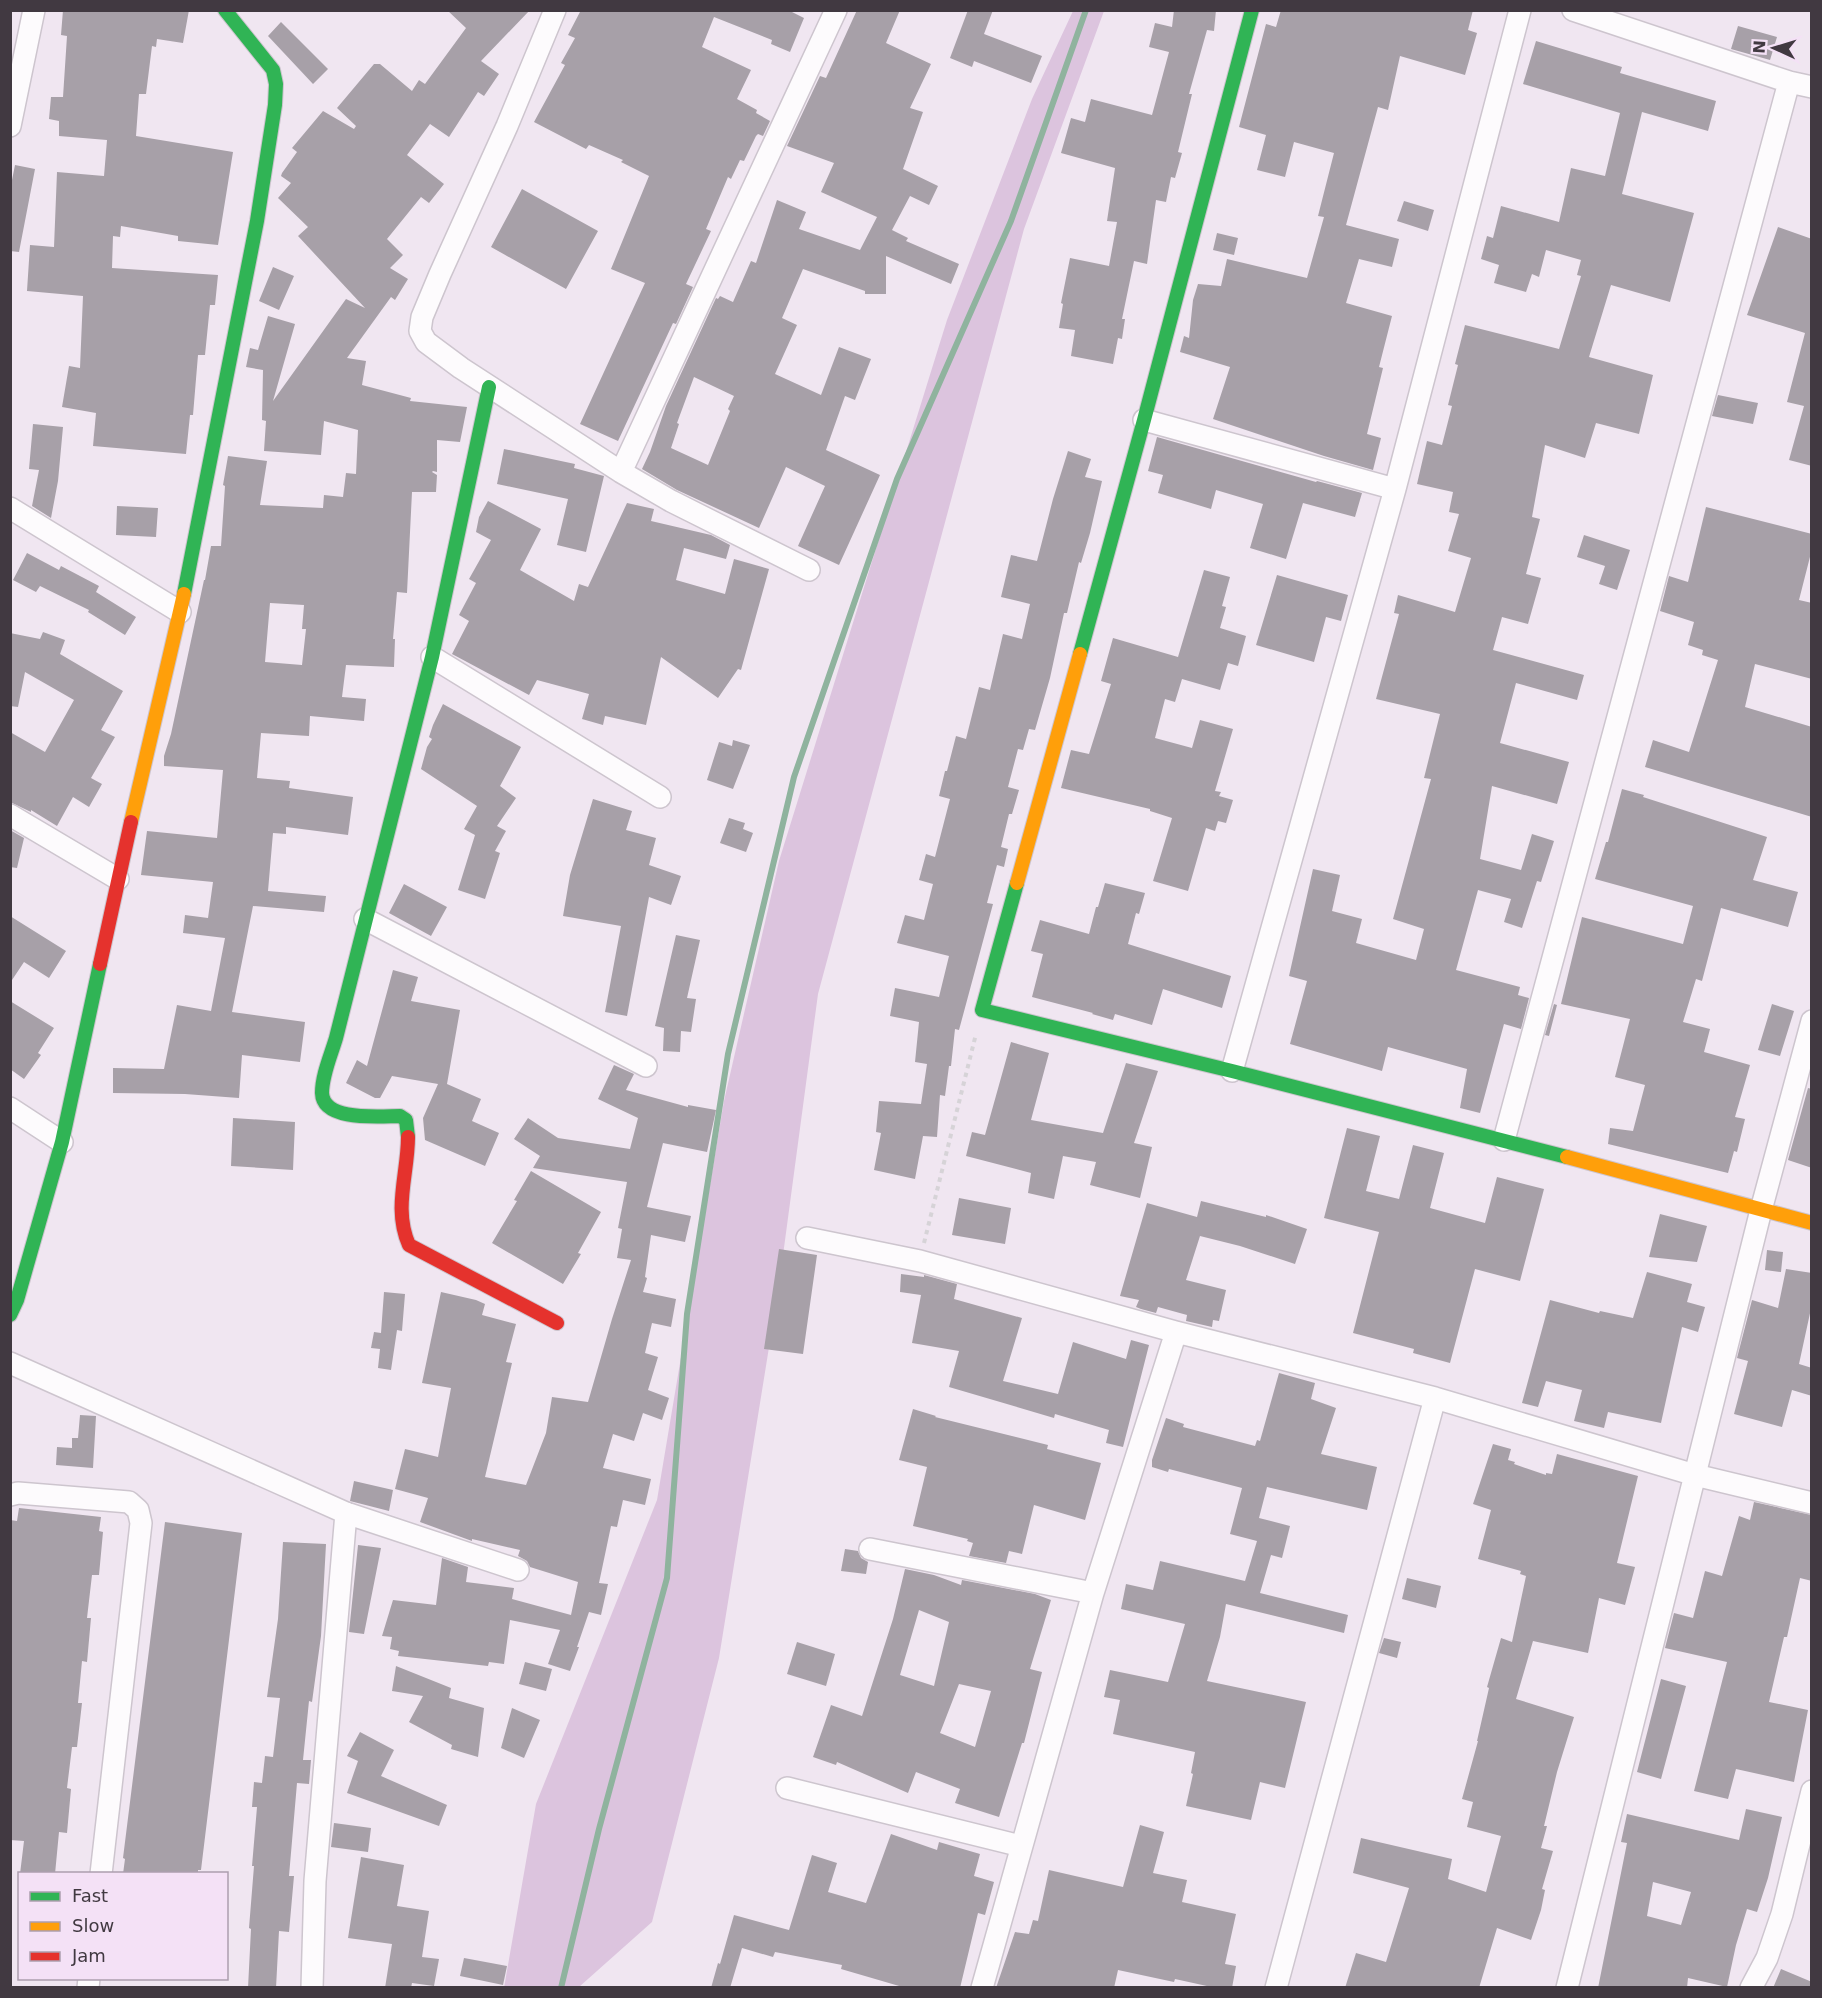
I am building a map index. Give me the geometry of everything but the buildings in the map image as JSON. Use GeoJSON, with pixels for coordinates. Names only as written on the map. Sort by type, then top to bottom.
{"type":"FeatureCollection","features":[{"type":"Feature","properties":{"kind":"street"},"geometry":{"type":"LineString","coordinates":[[10,126],[34,10]]}},
{"type":"Feature","properties":{"kind":"street"},"geometry":{"type":"LineString","coordinates":[[10,1315],[17,1300],[62,1142],[118,879],[180,612],[257,221],[275,105],[276,84],[273,70],[225,10]]}},
{"type":"Feature","properties":{"kind":"street"},"geometry":{"type":"LineString","coordinates":[[555,10],[507,126],[440,274],[422,317],[420,331],[426,342],[489,387],[621,472],[670,501],[809,570]]}},
{"type":"Feature","properties":{"kind":"street"},"geometry":{"type":"LineString","coordinates":[[621,472],[836,10]]}},
{"type":"Feature","properties":{"kind":"street"},"geometry":{"type":"LineString","coordinates":[[1252,10],[1144,420],[982,1010],[1504,1140],[1812,1223]]}},
{"type":"Feature","properties":{"kind":"street"},"geometry":{"type":"LineString","coordinates":[[1232,1071],[1395,489],[1520,10]]}},
{"type":"Feature","properties":{"kind":"street"},"geometry":{"type":"LineString","coordinates":[[1573,10],[1789,82],[1812,87]]}},
{"type":"Feature","properties":{"kind":"street"},"geometry":{"type":"LineString","coordinates":[[1504,1140],[1789,82]]}},
{"type":"Feature","properties":{"kind":"street"},"geometry":{"type":"LineString","coordinates":[[489,387],[432,657],[323,1083],[322,1096],[328,1107],[338,1113],[384,1114],[400,1116],[406,1120],[408,1132],[401,1198],[402,1229],[409,1245],[557,1323]]}},
{"type":"Feature","properties":{"kind":"street"},"geometry":{"type":"LineString","coordinates":[[1144,420],[1395,489]]}},
{"type":"Feature","properties":{"kind":"street"},"geometry":{"type":"LineString","coordinates":[[10,508],[180,612]]}},
{"type":"Feature","properties":{"kind":"street"},"geometry":{"type":"LineString","coordinates":[[432,657],[660,797]]}},
{"type":"Feature","properties":{"kind":"street"},"geometry":{"type":"LineString","coordinates":[[10,815],[118,879]]}},
{"type":"Feature","properties":{"kind":"street"},"geometry":{"type":"LineString","coordinates":[[365,919],[646,1066]]}},
{"type":"Feature","properties":{"kind":"street"},"geometry":{"type":"LineString","coordinates":[[1567,1988],[1761,1210],[1812,1021]]}},
{"type":"Feature","properties":{"kind":"street"},"geometry":{"type":"LineString","coordinates":[[10,1108],[62,1142]]}},
{"type":"Feature","properties":{"kind":"street"},"geometry":{"type":"LineString","coordinates":[[807,1238],[920,1261],[1176,1332],[1435,1398],[1695,1475],[1812,1503]]}},
{"type":"Feature","properties":{"kind":"street"},"geometry":{"type":"LineString","coordinates":[[982,1988],[1093,1593],[1176,1332]]}},
{"type":"Feature","properties":{"kind":"street"},"geometry":{"type":"LineString","coordinates":[[10,1363],[346,1513],[518,1570]]}},
{"type":"Feature","properties":{"kind":"street"},"geometry":{"type":"LineString","coordinates":[[1276,1988],[1435,1398]]}},
{"type":"Feature","properties":{"kind":"street"},"geometry":{"type":"LineString","coordinates":[[10,1495],[18,1493],[129,1502],[138,1510],[141,1522],[101,1872]]}},
{"type":"Feature","properties":{"kind":"street"},"geometry":{"type":"LineString","coordinates":[[312,1988],[315,1881],[346,1513]]}},
{"type":"Feature","properties":{"kind":"street"},"geometry":{"type":"LineString","coordinates":[[870,1549],[1093,1593]]}},
{"type":"Feature","properties":{"kind":"street"},"geometry":{"type":"LineString","coordinates":[[787,1788],[1021,1846]]}},
{"type":"Feature","properties":{"kind":"street"},"geometry":{"type":"LineString","coordinates":[[1751,1988],[1767,1958],[1782,1914],[1812,1791]]}},
{"type":"Feature","properties":{"kind":"path"},"geometry":{"type":"LineString","coordinates":[[920,1261],[982,1010]]}},
{"type":"Feature","properties":{"kind":"shaded area"},"geometry":{"type":"Polygon","coordinates":[[[1073,11],[1104,11],[1024,229],[818,994],[779,1285],[719,1658],[652,1922],[579,1987],[504,1988],[536,1804],[657,1500],[724,1101],[779,861],[947,320],[1032,99],[1073,11]]]}},
{"type":"Feature","properties":{"kind":"waterway"},"geometry":{"type":"LineString","coordinates":[[561,1988],[599,1829],[667,1578],[687,1314],[728,1054],[794,777],[897,479],[1011,221],[1086,10]]}},
{"type":"Feature","properties":{"kind":"traffic: fast"},"geometry":{"type":"LineString","coordinates":[[184,594],[257,221],[275,105],[276,84],[273,70],[225,10]]}},
{"type":"Feature","properties":{"kind":"traffic: fast"},"geometry":{"type":"LineString","coordinates":[[1080,654],[1252,10]]}},
{"type":"Feature","properties":{"kind":"traffic: fast"},"geometry":{"type":"LineString","coordinates":[[408,1137],[406,1120],[400,1116],[354,1115],[332,1109],[325,1102],[322,1086],[432,657],[489,387]]}},
{"type":"Feature","properties":{"kind":"traffic: fast"},"geometry":{"type":"LineString","coordinates":[[1017,883],[982,1010],[1567,1157]]}},
{"type":"Feature","properties":{"kind":"traffic: fast"},"geometry":{"type":"LineString","coordinates":[[10,1315],[17,1300],[62,1142],[100,964]]}},
{"type":"Feature","properties":{"kind":"traffic: slow"},"geometry":{"type":"LineString","coordinates":[[131,822],[184,594]]}},
{"type":"Feature","properties":{"kind":"traffic: slow"},"geometry":{"type":"LineString","coordinates":[[1017,883],[1080,654]]}},
{"type":"Feature","properties":{"kind":"traffic: slow"},"geometry":{"type":"LineString","coordinates":[[1567,1157],[1812,1223]]}},
{"type":"Feature","properties":{"kind":"traffic: jam"},"geometry":{"type":"LineString","coordinates":[[100,964],[131,822]]}},
{"type":"Feature","properties":{"kind":"traffic: jam"},"geometry":{"type":"LineString","coordinates":[[408,1137],[402,1191],[402,1218],[409,1245],[557,1323]]}}]}
